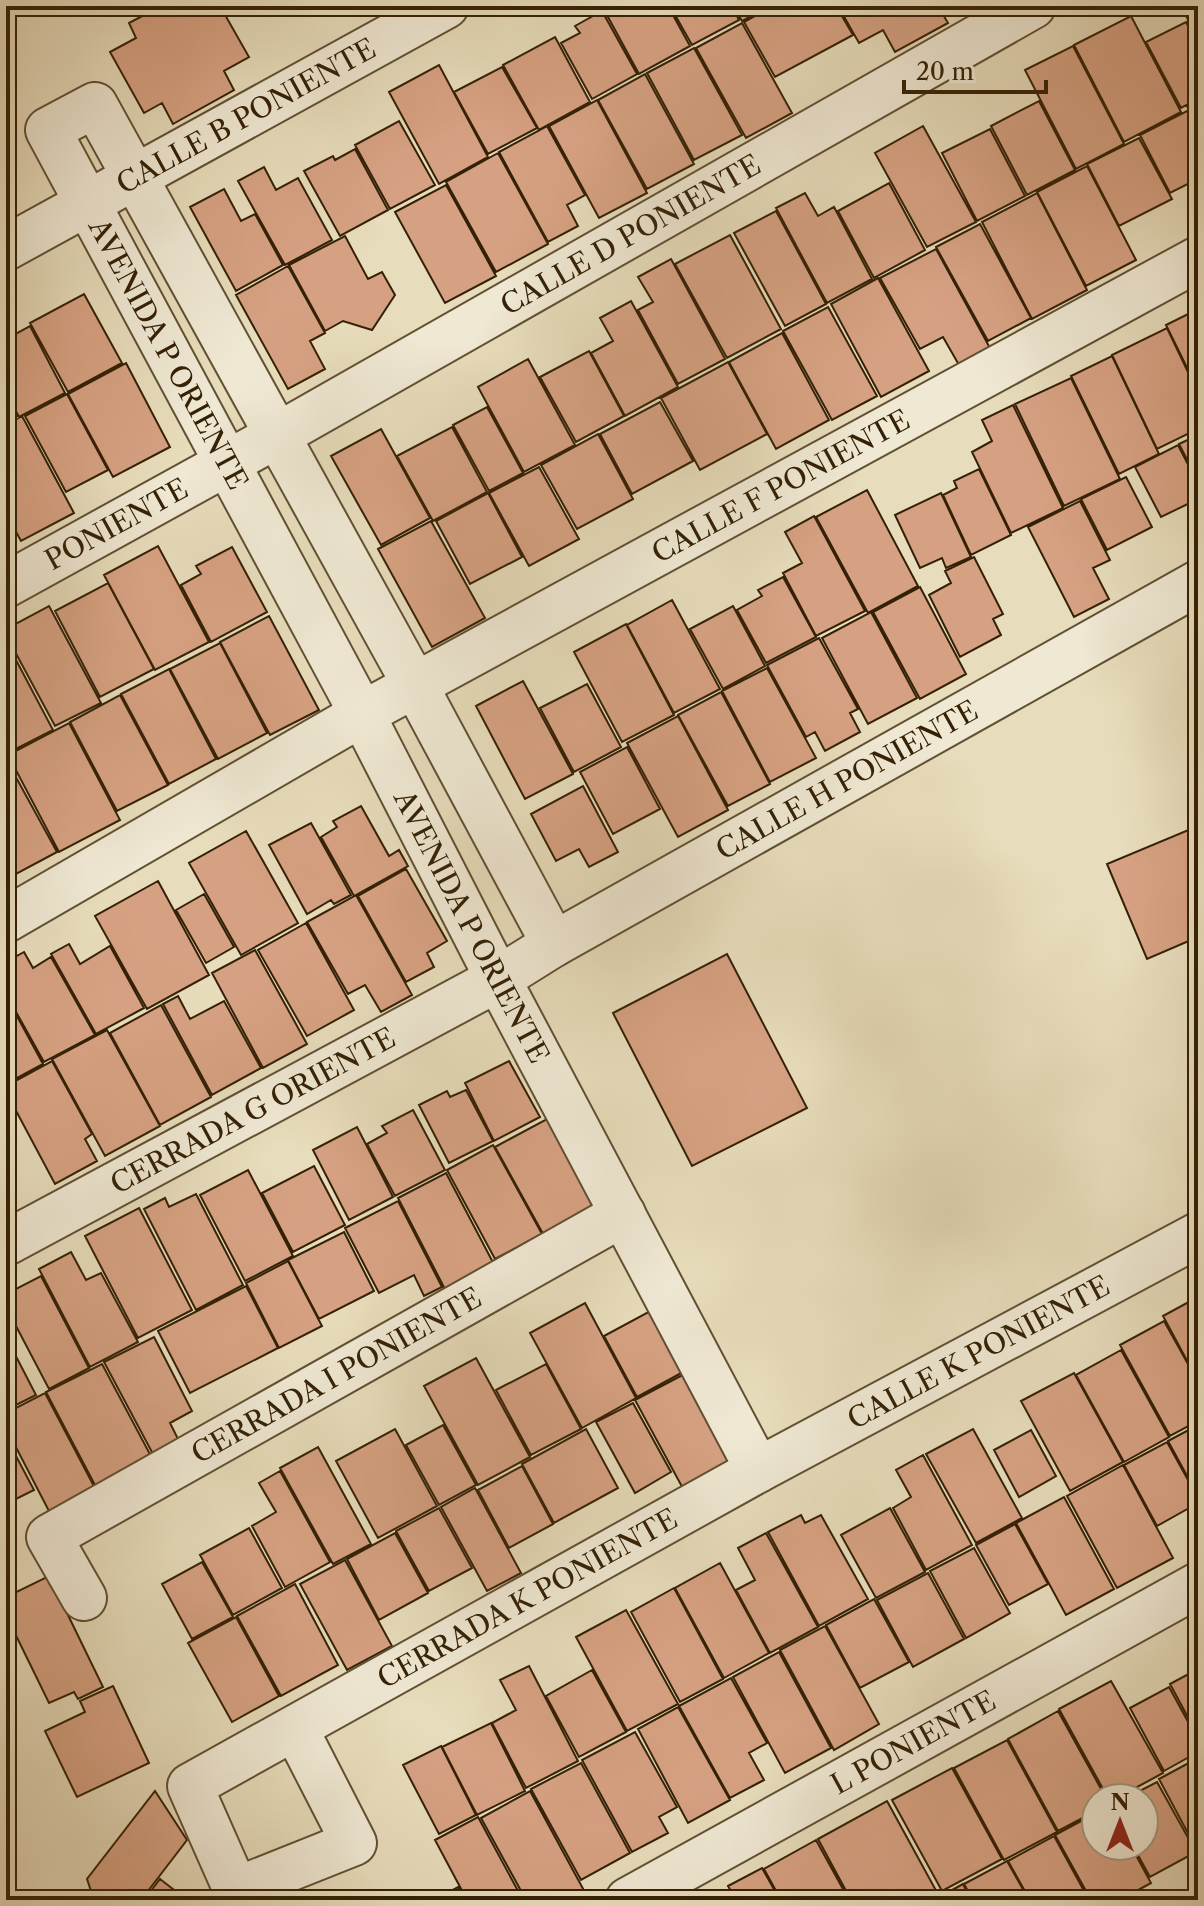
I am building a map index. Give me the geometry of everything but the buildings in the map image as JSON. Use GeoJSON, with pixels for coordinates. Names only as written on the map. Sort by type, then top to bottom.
{"type":"FeatureCollection","features":[{"type":"Feature","properties":{"kind":"street","name":"CALLE B PONIENTE"},"geometry":{"type":"LineString","coordinates":[[6,248],[446,6]]}},
{"type":"Feature","properties":{"kind":"street","name":"CALLE D PONIENTE"},"geometry":{"type":"LineString","coordinates":[[228,463],[1033,6]]}},
{"type":"Feature","properties":{"kind":"street","name":"AVENIDA P ORIENTE"},"geometry":{"type":"LineString","coordinates":[[554,944],[95,105],[48,130],[362,714],[498,979],[758,1470]]}},
{"type":"Feature","properties":{"kind":"street","name":"CALLE F PONIENTE"},"geometry":{"type":"LineString","coordinates":[[6,920],[362,714],[1198,259]]}},
{"type":"Feature","properties":{"kind":"street","name":"PONIENTE"},"geometry":{"type":"LineString","coordinates":[[6,585],[228,463]]}},
{"type":"Feature","properties":{"kind":"street","name":"CALLE H PONIENTE"},"geometry":{"type":"LineString","coordinates":[[498,979],[554,944],[1198,583]]}},
{"type":"Feature","properties":{"kind":"street","name":"CERRADA G ORIENTE"},"geometry":{"type":"LineString","coordinates":[[6,1243],[498,979]]}},
{"type":"Feature","properties":{"kind":"street","name":"CERRADA I PONIENTE"},"geometry":{"type":"LineString","coordinates":[[84,1598],[49,1537],[623,1214]]}},
{"type":"Feature","properties":{"kind":"street","name":"CALLE K PONIENTE"},"geometry":{"type":"LineString","coordinates":[[758,1470],[1198,1235]]}},
{"type":"Feature","properties":{"kind":"street","name":"CERRADA K PONIENTE"},"geometry":{"type":"LineString","coordinates":[[295,1728],[758,1470]]}},
{"type":"Feature","properties":{"kind":"street","name":"L PONIENTE"},"geometry":{"type":"LineString","coordinates":[[628,1900],[1198,1585]]}}]}
